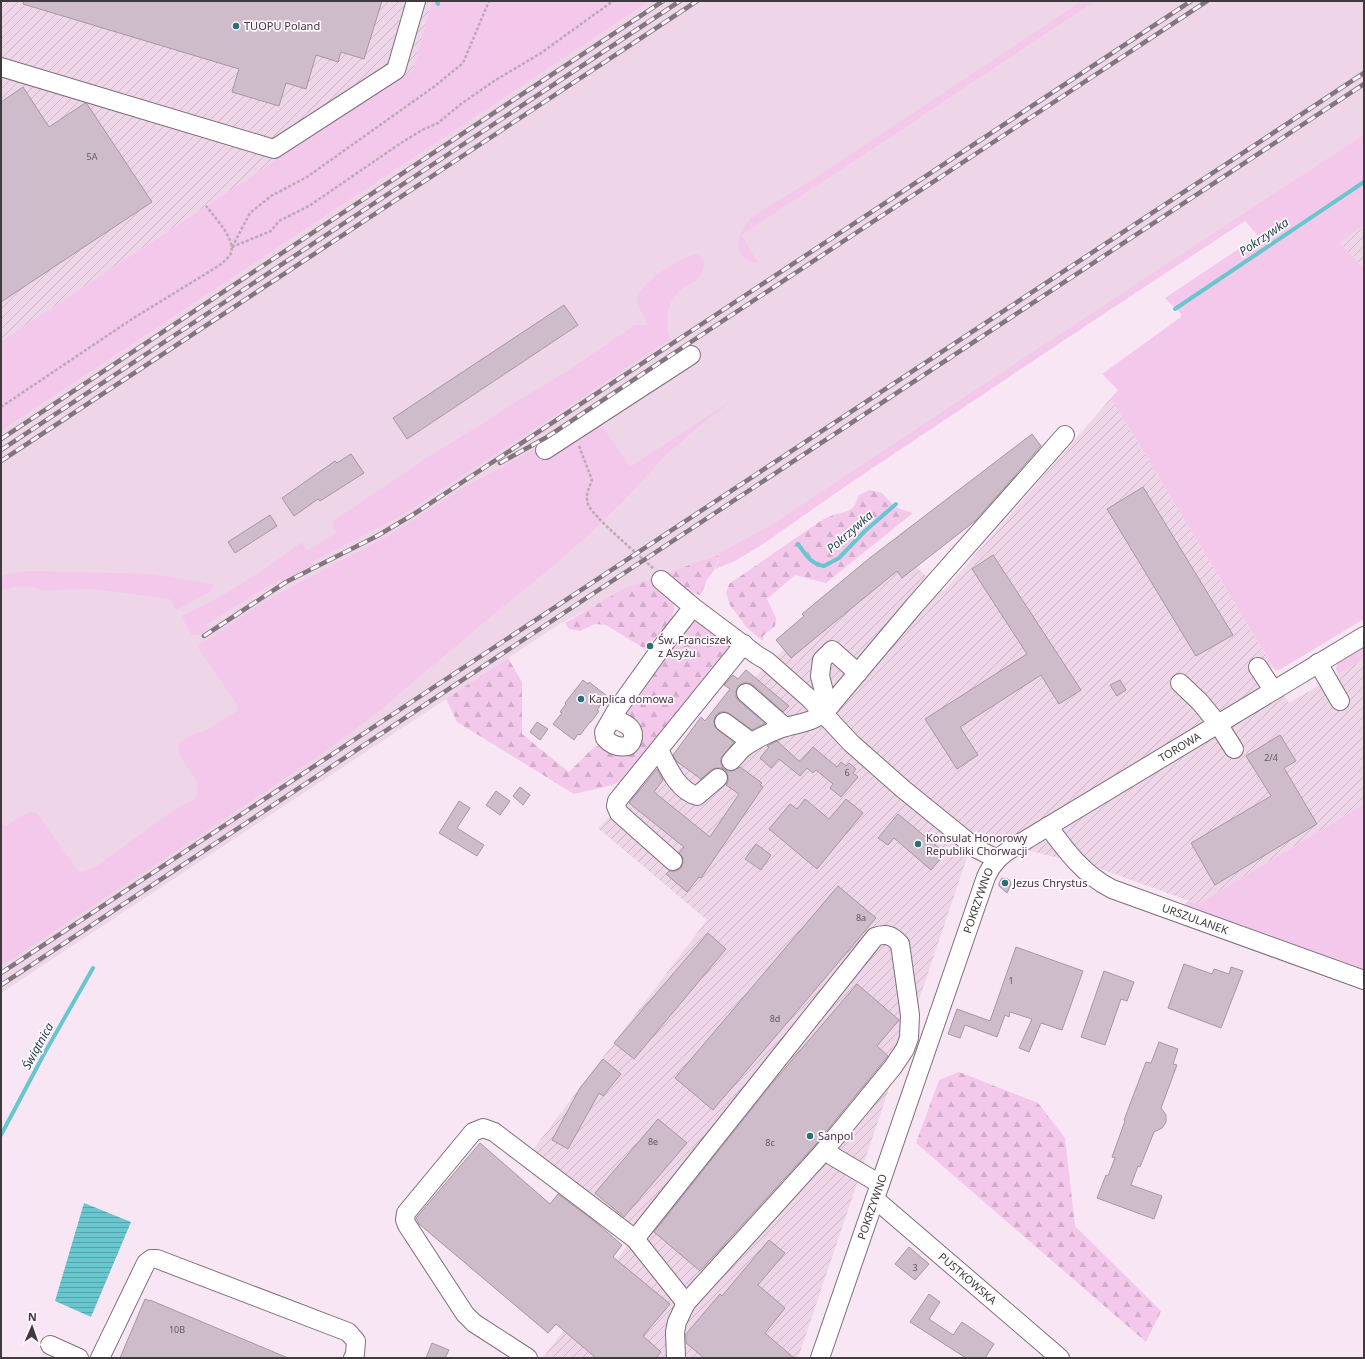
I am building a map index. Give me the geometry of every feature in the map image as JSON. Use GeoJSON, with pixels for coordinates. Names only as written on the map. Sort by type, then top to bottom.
{"type":"FeatureCollection","features":[{"type":"Feature","properties":{"kind":"street"},"geometry":{"type":"LineString","coordinates":[[1,67],[274,148],[396,70],[416,1]]}},
{"type":"Feature","properties":{"kind":"street"},"geometry":{"type":"LineString","coordinates":[[545,450],[691,356]]}},
{"type":"Feature","properties":{"kind":"street"},"geometry":{"type":"LineString","coordinates":[[731,761],[751,742],[785,728],[816,719],[827,709],[914,606],[1065,436]]}},
{"type":"Feature","properties":{"kind":"street","name":"POKRZYWNO"},"geometry":{"type":"LineString","coordinates":[[659,575],[693,607],[767,660],[810,699],[827,709],[851,742],[909,794],[977,849],[997,859],[986,876],[820,1358]]}},
{"type":"Feature","properties":{"kind":"street"},"geometry":{"type":"LineString","coordinates":[[612,718],[664,644],[693,607]]}},
{"type":"Feature","properties":{"kind":"street","name":"TOROWA"},"geometry":{"type":"LineString","coordinates":[[997,859],[1048,826],[1364,636]]}},
{"type":"Feature","properties":{"kind":"street"},"geometry":{"type":"LineString","coordinates":[[673,861],[619,813],[616,806],[617,801],[744,644]]}},
{"type":"Feature","properties":{"kind":"street"},"geometry":{"type":"LineString","coordinates":[[827,709],[820,676],[822,660],[832,650],[858,673]]}},
{"type":"Feature","properties":{"kind":"street"},"geometry":{"type":"LineString","coordinates":[[1318,663],[1340,701]]}},
{"type":"Feature","properties":{"kind":"street"},"geometry":{"type":"LineString","coordinates":[[1258,667],[1273,690]]}},
{"type":"Feature","properties":{"kind":"street"},"geometry":{"type":"LineString","coordinates":[[1180,683],[1200,702],[1218,724],[1234,749]]}},
{"type":"Feature","properties":{"kind":"street"},"geometry":{"type":"LineString","coordinates":[[746,693],[785,728]]}},
{"type":"Feature","properties":{"kind":"street"},"geometry":{"type":"LineString","coordinates":[[724,722],[751,742]]}},
{"type":"Feature","properties":{"kind":"street"},"geometry":{"type":"LineString","coordinates":[[659,750],[676,782],[691,794],[697,796],[718,778]]}},
{"type":"Feature","properties":{"kind":"street","name":"URSZULANEK"},"geometry":{"type":"LineString","coordinates":[[1048,826],[1081,867],[1112,889],[1364,980]]}},
{"type":"Feature","properties":{"kind":"street"},"geometry":{"type":"LineString","coordinates":[[635,1239],[875,937],[884,934],[893,936],[900,944],[910,1015],[909,1038],[905,1049],[893,1067],[824,1151],[686,1303],[677,1322],[675,1332],[676,1358]]}},
{"type":"Feature","properties":{"kind":"street"},"geometry":{"type":"LineString","coordinates":[[528,1358],[474,1323],[465,1314],[406,1225],[405,1220],[406,1213],[473,1132],[483,1128],[494,1132],[635,1239],[686,1303]]}},
{"type":"Feature","properties":{"kind":"street","name":"PUSTKOWSKA"},"geometry":{"type":"LineString","coordinates":[[824,1151],[878,1191],[1060,1358]]}},
{"type":"Feature","properties":{"kind":"street"},"geometry":{"type":"LineString","coordinates":[[100,1358],[146,1263],[151,1259],[157,1259],[348,1332],[356,1341],[355,1354],[353,1358]]}},
{"type":"Feature","properties":{"kind":"street"},"geometry":{"type":"LineString","coordinates":[[50,1345],[79,1358]]}},
{"type":"Feature","properties":{"kind":"path"},"geometry":{"type":"LineString","coordinates":[[1,407],[132,319],[220,265],[231,253],[232,247],[250,213],[271,196],[306,177],[435,86],[463,64],[489,1]]}},
{"type":"Feature","properties":{"kind":"path"},"geometry":{"type":"LineString","coordinates":[[232,247],[271,230],[279,221],[309,206],[401,143],[424,129],[438,123],[466,100],[494,81],[541,53],[613,1]]}},
{"type":"Feature","properties":{"kind":"path"},"geometry":{"type":"LineString","coordinates":[[206,206],[230,238],[232,247]]}},
{"type":"Feature","properties":{"kind":"path"},"geometry":{"type":"LineString","coordinates":[[573,432],[592,480],[586,496],[588,506],[598,518],[659,575]]}},
{"type":"Feature","properties":{"kind":"shaded area"},"geometry":{"type":"Polygon","coordinates":[[[1,1],[432,1],[413,70],[1,341],[1,1]]]}},
{"type":"Feature","properties":{"kind":"shaded area"},"geometry":{"type":"Polygon","coordinates":[[[650,1],[1364,1],[1364,139],[768,527],[709,558],[612,597],[561,623],[1,993],[1,431],[650,1]]]}},
{"type":"Feature","properties":{"kind":"shaded area"},"geometry":{"type":"Polygon","coordinates":[[[1364,227],[1364,268],[1340,243],[1340,241],[1364,227]]]}},
{"type":"Feature","properties":{"kind":"shaded area"},"geometry":{"type":"Polygon","coordinates":[[[1111,398],[1273,667],[1267,671],[1289,703],[1364,659],[1364,804],[1198,904],[1098,868],[1027,850],[976,831],[798,1358],[543,1358],[638,1231],[531,1152],[707,920],[598,828],[891,546],[944,591],[1111,398]]]}},
{"type":"Feature","properties":{"kind":"green space"},"geometry":{"type":"Polygon","coordinates":[[[432,1],[650,1],[1,431],[1,341],[413,70],[432,1]]]}},
{"type":"Feature","properties":{"kind":"green space"},"geometry":{"type":"Polygon","coordinates":[[[1082,1],[1096,1],[1089,6],[1087,5],[1085,8],[1031,42],[925,114],[921,115],[921,117],[871,150],[867,151],[816,186],[812,187],[741,235],[758,262],[754,263],[746,259],[740,253],[738,244],[741,231],[752,217],[815,178],[1082,1]]]}},
{"type":"Feature","properties":{"kind":"green space"},"geometry":{"type":"Polygon","coordinates":[[[1364,135],[1364,226],[1340,243],[1364,268],[1364,619],[1281,669],[1275,670],[1111,398],[1118,390],[1102,374],[1181,317],[1181,314],[1165,298],[1258,236],[1245,221],[853,481],[763,544],[735,561],[715,569],[719,557],[709,558],[768,527],[1364,135]]]}},
{"type":"Feature","properties":{"kind":"green space"},"geometry":{"type":"Polygon","coordinates":[[[696,254],[702,258],[704,264],[703,271],[694,282],[683,288],[673,298],[667,318],[670,339],[400,516],[311,562],[313,565],[283,580],[279,579],[207,624],[209,628],[206,632],[191,636],[182,616],[198,609],[244,582],[302,542],[307,551],[336,533],[332,522],[434,453],[569,370],[635,325],[646,325],[645,319],[637,303],[639,293],[653,279],[671,265],[696,254]]]}},
{"type":"Feature","properties":{"kind":"green space"},"geometry":{"type":"Polygon","coordinates":[[[734,399],[698,427],[666,455],[596,528],[552,567],[484,622],[379,711],[317,757],[1,966],[1,823],[5,826],[30,812],[37,813],[79,872],[97,866],[171,812],[194,800],[198,787],[194,776],[179,752],[178,744],[194,734],[205,731],[237,711],[238,706],[197,646],[267,600],[393,533],[468,485],[546,443],[592,411],[630,467],[734,399]]]}},
{"type":"Feature","properties":{"kind":"green space"},"geometry":{"type":"Polygon","coordinates":[[[870,490],[882,493],[895,507],[913,513],[826,583],[795,575],[767,599],[776,618],[775,626],[763,636],[763,641],[747,628],[730,605],[726,593],[729,584],[822,520],[851,509],[859,495],[870,490]]]}},
{"type":"Feature","properties":{"kind":"green space"},"geometry":{"type":"Polygon","coordinates":[[[719,556],[714,570],[706,581],[704,589],[700,595],[688,591],[673,596],[674,608],[672,619],[645,649],[606,625],[595,624],[580,631],[569,629],[565,623],[623,589],[709,558],[719,556]]]}},
{"type":"Feature","properties":{"kind":"green space"},"geometry":{"type":"Polygon","coordinates":[[[30,571],[153,574],[213,584],[212,589],[209,592],[176,610],[170,599],[95,589],[43,590],[27,586],[1,590],[1,575],[30,571]]]}},
{"type":"Feature","properties":{"kind":"green space"},"geometry":{"type":"Polygon","coordinates":[[[688,620],[699,622],[735,651],[648,754],[622,780],[613,785],[574,794],[457,722],[446,699],[508,658],[522,682],[522,734],[569,772],[592,749],[597,746],[615,748],[630,747],[623,715],[688,620]]]}},
{"type":"Feature","properties":{"kind":"green space"},"geometry":{"type":"Polygon","coordinates":[[[1364,643],[1364,659],[1338,674],[1336,669],[1338,660],[1364,643]]]}},
{"type":"Feature","properties":{"kind":"green space"},"geometry":{"type":"Polygon","coordinates":[[[1364,804],[1364,976],[1184,906],[1188,901],[1198,904],[1364,804]]]}},
{"type":"Feature","properties":{"kind":"green space"},"geometry":{"type":"Polygon","coordinates":[[[959,1072],[1038,1103],[1065,1138],[1075,1226],[1161,1311],[1146,1342],[916,1143],[939,1080],[959,1072]]]}},
{"type":"Feature","properties":{"kind":"water"},"geometry":{"type":"Polygon","coordinates":[[[84,1203],[131,1222],[91,1317],[55,1301],[84,1203]]]}},
{"type":"Feature","properties":{"kind":"building","name":"TUOPU Poland"},"geometry":{"type":"Polygon","coordinates":[[[24,1],[382,1],[364,59],[341,52],[338,62],[316,55],[306,89],[286,83],[279,106],[232,92],[239,69],[23,4],[24,1]]]}},
{"type":"Feature","properties":{"kind":"building"},"geometry":{"type":"Polygon","coordinates":[[[23,87],[49,127],[85,103],[87,104],[152,202],[1,302],[1,102],[23,87]]]}},
{"type":"Feature","properties":{"kind":"building"},"geometry":{"type":"Polygon","coordinates":[[[564,305],[578,325],[407,439],[393,418],[564,305]]]}},
{"type":"Feature","properties":{"kind":"building"},"geometry":{"type":"Polygon","coordinates":[[[1032,434],[1041,446],[975,521],[902,578],[897,571],[791,658],[776,640],[804,616],[802,614],[871,557],[1032,434]]]}},
{"type":"Feature","properties":{"kind":"building"},"geometry":{"type":"Polygon","coordinates":[[[351,454],[364,473],[320,501],[318,499],[294,516],[282,498],[335,461],[337,463],[351,454]]]}},
{"type":"Feature","properties":{"kind":"building"},"geometry":{"type":"Polygon","coordinates":[[[1143,487],[1233,635],[1196,656],[1107,509],[1143,487]]]}},
{"type":"Feature","properties":{"kind":"building"},"geometry":{"type":"Polygon","coordinates":[[[270,515],[277,526],[235,553],[228,542],[270,515]]]}},
{"type":"Feature","properties":{"kind":"building"},"geometry":{"type":"Polygon","coordinates":[[[993,555],[1081,690],[1059,704],[1041,675],[960,727],[978,755],[957,769],[925,719],[1027,654],[972,569],[993,555]]]}},
{"type":"Feature","properties":{"kind":"building"},"geometry":{"type":"Polygon","coordinates":[[[746,670],[789,706],[783,712],[753,685],[743,683],[738,686],[736,697],[765,723],[752,730],[726,712],[720,712],[715,716],[715,727],[734,742],[721,758],[723,768],[728,771],[733,771],[740,767],[762,783],[760,785],[763,787],[701,878],[699,877],[687,892],[666,874],[669,871],[676,871],[681,868],[683,858],[679,853],[684,847],[629,803],[657,769],[663,780],[654,792],[710,837],[739,794],[726,785],[728,776],[726,771],[722,768],[711,770],[701,779],[676,761],[673,755],[701,717],[705,721],[730,689],[724,685],[733,675],[738,679],[746,670]]]}},
{"type":"Feature","properties":{"kind":"building"},"geometry":{"type":"Polygon","coordinates":[[[583,680],[588,684],[589,682],[607,696],[591,722],[580,735],[578,734],[574,740],[553,724],[562,713],[560,712],[566,704],[565,703],[583,680]]]}},
{"type":"Feature","properties":{"kind":"building"},"geometry":{"type":"Polygon","coordinates":[[[1120,680],[1126,690],[1117,696],[1110,685],[1120,680]]]}},
{"type":"Feature","properties":{"kind":"building"},"geometry":{"type":"Polygon","coordinates":[[[537,722],[548,729],[540,740],[530,732],[537,722]]]}},
{"type":"Feature","properties":{"kind":"building"},"geometry":{"type":"Polygon","coordinates":[[[1280,735],[1296,761],[1284,768],[1317,824],[1215,885],[1191,843],[1271,796],[1246,756],[1280,735]]]}},
{"type":"Feature","properties":{"kind":"building"},"geometry":{"type":"Polygon","coordinates":[[[777,741],[800,762],[813,747],[837,767],[841,762],[846,766],[849,763],[856,769],[853,773],[858,777],[841,797],[830,788],[833,784],[816,770],[813,773],[807,768],[800,776],[779,759],[771,768],[760,758],[769,747],[767,746],[777,741]]]}},
{"type":"Feature","properties":{"kind":"building"},"geometry":{"type":"Polygon","coordinates":[[[520,787],[530,795],[523,805],[513,796],[520,787]]]}},
{"type":"Feature","properties":{"kind":"building"},"geometry":{"type":"Polygon","coordinates":[[[496,791],[510,801],[500,815],[486,805],[496,791]]]}},
{"type":"Feature","properties":{"kind":"building"},"geometry":{"type":"Polygon","coordinates":[[[805,799],[829,819],[846,799],[863,813],[817,869],[769,829],[790,804],[797,809],[805,799]]]}},
{"type":"Feature","properties":{"kind":"building"},"geometry":{"type":"Polygon","coordinates":[[[459,801],[470,808],[457,828],[484,845],[477,856],[439,833],[459,801]]]}},
{"type":"Feature","properties":{"kind":"building"},"geometry":{"type":"Polygon","coordinates":[[[898,814],[945,853],[931,870],[894,838],[888,845],[878,838],[898,814]]]}},
{"type":"Feature","properties":{"kind":"building"},"geometry":{"type":"Polygon","coordinates":[[[756,844],[771,855],[761,870],[745,859],[756,844]]]}},
{"type":"Feature","properties":{"kind":"building"},"geometry":{"type":"Polygon","coordinates":[[[1002,878],[1008,879],[1011,884],[1007,893],[999,886],[1002,878]]]}},
{"type":"Feature","properties":{"kind":"building"},"geometry":{"type":"Polygon","coordinates":[[[838,886],[876,918],[713,1110],[675,1078],[838,886]]]}},
{"type":"Feature","properties":{"kind":"building"},"geometry":{"type":"Polygon","coordinates":[[[708,933],[726,949],[634,1059],[614,1043],[708,933]]]}},
{"type":"Feature","properties":{"kind":"building"},"geometry":{"type":"Polygon","coordinates":[[[1016,947],[1083,971],[1062,1030],[1041,1023],[1029,1052],[1019,1048],[1032,1019],[1010,1012],[1009,1017],[1005,1015],[997,1037],[965,1025],[960,1038],[948,1034],[957,1009],[990,1021],[1016,947]]]}},
{"type":"Feature","properties":{"kind":"building"},"geometry":{"type":"Polygon","coordinates":[[[1184,964],[1212,974],[1214,969],[1229,974],[1231,967],[1243,971],[1221,1028],[1168,1008],[1184,964]]]}},
{"type":"Feature","properties":{"kind":"building"},"geometry":{"type":"Polygon","coordinates":[[[1104,971],[1134,982],[1127,1001],[1121,999],[1105,1045],[1081,1037],[1104,971]]]}},
{"type":"Feature","properties":{"kind":"building"},"geometry":{"type":"Polygon","coordinates":[[[857,984],[899,1020],[877,1046],[888,1056],[816,1144],[700,1271],[654,1232],[769,1087],[857,984]]]}},
{"type":"Feature","properties":{"kind":"building"},"geometry":{"type":"Polygon","coordinates":[[[1159,1042],[1178,1049],[1173,1064],[1177,1065],[1161,1108],[1166,1115],[1166,1122],[1162,1128],[1154,1132],[1131,1185],[1162,1196],[1154,1219],[1097,1198],[1106,1175],[1108,1176],[1115,1158],[1112,1157],[1146,1062],[1151,1063],[1159,1042]]]}},
{"type":"Feature","properties":{"kind":"building"},"geometry":{"type":"Polygon","coordinates":[[[603,1059],[621,1074],[603,1096],[599,1093],[568,1149],[552,1140],[580,1088],[603,1059]]]}},
{"type":"Feature","properties":{"kind":"building"},"geometry":{"type":"Polygon","coordinates":[[[658,1119],[687,1143],[624,1217],[595,1193],[658,1119]]]}},
{"type":"Feature","properties":{"kind":"building"},"geometry":{"type":"Polygon","coordinates":[[[480,1143],[550,1204],[558,1194],[593,1220],[622,1245],[613,1257],[670,1304],[643,1336],[661,1352],[656,1358],[596,1358],[556,1324],[548,1333],[419,1224],[416,1218],[480,1143]]]}},
{"type":"Feature","properties":{"kind":"building"},"geometry":{"type":"Polygon","coordinates":[[[769,1240],[785,1253],[758,1285],[785,1308],[765,1333],[794,1358],[704,1358],[686,1343],[686,1334],[720,1294],[722,1296],[769,1240]]]}},
{"type":"Feature","properties":{"kind":"building"},"geometry":{"type":"Polygon","coordinates":[[[909,1247],[929,1264],[915,1280],[895,1264],[909,1247]]]}},
{"type":"Feature","properties":{"kind":"building"},"geometry":{"type":"Polygon","coordinates":[[[929,1294],[940,1302],[929,1319],[953,1335],[962,1322],[994,1344],[985,1358],[966,1358],[910,1322],[929,1294]]]}},
{"type":"Feature","properties":{"kind":"building"},"geometry":{"type":"Polygon","coordinates":[[[145,1299],[150,1300],[288,1358],[120,1358],[145,1299]]]}},
{"type":"Feature","properties":{"kind":"building"},"geometry":{"type":"Polygon","coordinates":[[[432,1343],[449,1350],[445,1358],[426,1358],[432,1343]]]}},
{"type":"Feature","properties":{"kind":"waterway","name":"Pokrzywka"},"geometry":{"type":"LineString","coordinates":[[1175,309],[1364,182]]}},
{"type":"Feature","properties":{"kind":"waterway","name":"Pokrzywka"},"geometry":{"type":"LineString","coordinates":[[798,544],[812,561],[824,566],[839,558],[865,531],[896,504]]}},
{"type":"Feature","properties":{"kind":"waterway","name":"Świątnica"},"geometry":{"type":"LineString","coordinates":[[1,1135],[44,1054],[93,968]]}},
{"type":"Feature","properties":{"kind":"railway"},"geometry":{"type":"LineString","coordinates":[[1,439],[663,1]]}},
{"type":"Feature","properties":{"kind":"railway"},"geometry":{"type":"LineString","coordinates":[[1,450],[680,1]]}},
{"type":"Feature","properties":{"kind":"railway"},"geometry":{"type":"LineString","coordinates":[[1,461],[697,1]]}},
{"type":"Feature","properties":{"kind":"railway"},"geometry":{"type":"LineString","coordinates":[[204,636],[286,582],[377,536],[414,514],[1191,1]]}},
{"type":"Feature","properties":{"kind":"railway"},"geometry":{"type":"LineString","coordinates":[[500,463],[547,437],[1207,1]]}},
{"type":"Feature","properties":{"kind":"railway"},"geometry":{"type":"LineString","coordinates":[[1,973],[1364,73]]}},
{"type":"Feature","properties":{"kind":"railway"},"geometry":{"type":"LineString","coordinates":[[1,985],[1364,84]]}},
{"type":"Feature","properties":{"kind":"place","name":"TUOPU Poland"},"geometry":{"type":"Point","coordinates":[236,26]}},
{"type":"Feature","properties":{"kind":"place","name":"Św. Franciszek z Asyżu"},"geometry":{"type":"Point","coordinates":[650,646]}},
{"type":"Feature","properties":{"kind":"place","name":"Kaplica domowa"},"geometry":{"type":"Point","coordinates":[581,699]}},
{"type":"Feature","properties":{"kind":"place","name":"Konsulat Honorowy Republiki Chorwacji"},"geometry":{"type":"Point","coordinates":[918,844]}},
{"type":"Feature","properties":{"kind":"place","name":"Jezus Chrystus"},"geometry":{"type":"Point","coordinates":[1005,883]}},
{"type":"Feature","properties":{"kind":"place","name":"Sanpol"},"geometry":{"type":"Point","coordinates":[810,1136]}}]}
